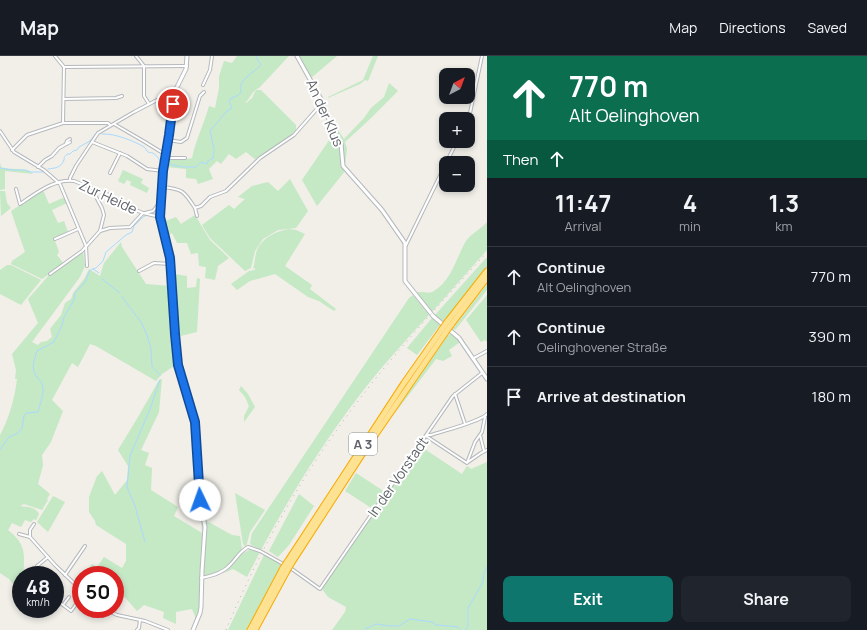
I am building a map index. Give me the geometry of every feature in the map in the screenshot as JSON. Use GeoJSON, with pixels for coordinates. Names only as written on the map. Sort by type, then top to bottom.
{"type":"FeatureCollection","features":[{"type":"Feature","properties":{"kind":"highway","name":"A 3"},"geometry":{"type":"LineString","coordinates":[[449,324],[487,271]]}},
{"type":"Feature","properties":{"kind":"highway","name":"A 3"},"geometry":{"type":"LineString","coordinates":[[250,630],[285,569],[404,383],[444,330],[487,278]]}},
{"type":"Feature","properties":{"kind":"highway","name":"A 3"},"geometry":{"type":"LineString","coordinates":[[255,630],[285,569]]}},
{"type":"Feature","properties":{"kind":"main road"},"geometry":{"type":"LineString","coordinates":[[187,56],[187,66],[176,89],[173,104],[163,171],[164,188],[159,205],[160,217],[171,264],[178,365],[195,422],[200,500],[205,534],[200,613],[193,630]]}},
{"type":"Feature","properties":{"kind":"main road","name":"An der Klus"},"geometry":{"type":"LineString","coordinates":[[297,56],[322,102],[331,125],[342,144],[342,166],[382,210],[406,245]]}},
{"type":"Feature","properties":{"kind":"main road"},"geometry":{"type":"LineString","coordinates":[[406,245],[405,281],[433,316],[459,338],[487,379]]}},
{"type":"Feature","properties":{"kind":"street"},"geometry":{"type":"LineString","coordinates":[[55,56],[64,67],[63,123]]}},
{"type":"Feature","properties":{"kind":"street"},"geometry":{"type":"LineString","coordinates":[[136,56],[144,66],[144,96],[149,104]]}},
{"type":"Feature","properties":{"kind":"street"},"geometry":{"type":"LineString","coordinates":[[203,85],[210,70],[212,56]]}},
{"type":"Feature","properties":{"kind":"street"},"geometry":{"type":"LineString","coordinates":[[470,112],[482,56]]}},
{"type":"Feature","properties":{"kind":"street"},"geometry":{"type":"LineString","coordinates":[[64,67],[187,66]]}},
{"type":"Feature","properties":{"kind":"street"},"geometry":{"type":"LineString","coordinates":[[70,180],[76,166],[98,133],[173,89],[176,89]]}},
{"type":"Feature","properties":{"kind":"street"},"geometry":{"type":"LineString","coordinates":[[168,140],[181,142],[185,140],[200,96],[204,92]]}},
{"type":"Feature","properties":{"kind":"street"},"geometry":{"type":"LineString","coordinates":[[64,99],[116,98],[122,96]]}},
{"type":"Feature","properties":{"kind":"street"},"geometry":{"type":"LineString","coordinates":[[195,208],[201,206],[210,197],[226,191],[260,158],[289,138],[322,102]]}},
{"type":"Feature","properties":{"kind":"street"},"geometry":{"type":"LineString","coordinates":[[12,150],[27,135],[63,123],[108,123],[145,142],[166,156],[185,158]]}},
{"type":"Feature","properties":{"kind":"street"},"geometry":{"type":"LineString","coordinates":[[0,131],[12,150],[59,182],[86,246],[86,266]]}},
{"type":"Feature","properties":{"kind":"street"},"geometry":{"type":"LineString","coordinates":[[38,167],[52,156],[59,148],[70,141]]}},
{"type":"Feature","properties":{"kind":"street"},"geometry":{"type":"LineString","coordinates":[[92,142],[127,156],[147,169],[163,171]]}},
{"type":"Feature","properties":{"kind":"street"},"geometry":{"type":"LineString","coordinates":[[406,245],[454,148]]}},
{"type":"Feature","properties":{"kind":"street"},"geometry":{"type":"LineString","coordinates":[[110,173],[120,153]]}},
{"type":"Feature","properties":{"kind":"street","name":"Zur Heide"},"geometry":{"type":"LineString","coordinates":[[16,189],[20,204],[44,188],[59,182],[70,180],[107,194],[124,205],[145,214],[160,217]]}},
{"type":"Feature","properties":{"kind":"street"},"geometry":{"type":"LineString","coordinates":[[164,188],[182,191],[195,208],[197,216]]}},
{"type":"Feature","properties":{"kind":"street"},"geometry":{"type":"LineString","coordinates":[[50,274],[86,246],[100,231],[104,215],[95,195],[97,191]]}},
{"type":"Feature","properties":{"kind":"street","name":"Zur Heide"},"geometry":{"type":"LineString","coordinates":[[145,214],[153,211],[159,205]]}},
{"type":"Feature","properties":{"kind":"street"},"geometry":{"type":"LineString","coordinates":[[100,231],[110,228],[130,227],[145,214]]}},
{"type":"Feature","properties":{"kind":"street"},"geometry":{"type":"LineString","coordinates":[[55,239],[78,229]]}},
{"type":"Feature","properties":{"kind":"street"},"geometry":{"type":"LineString","coordinates":[[139,271],[154,263],[171,264]]}},
{"type":"Feature","properties":{"kind":"street"},"geometry":{"type":"LineString","coordinates":[[474,358],[487,351]]}},
{"type":"Feature","properties":{"kind":"street","name":"In der Vorstadt"},"geometry":{"type":"LineString","coordinates":[[202,578],[225,570],[243,550],[248,547],[252,547],[282,563],[320,589],[455,394],[483,372]]}},
{"type":"Feature","properties":{"kind":"street"},"geometry":{"type":"LineString","coordinates":[[455,394],[465,424]]}},
{"type":"Feature","properties":{"kind":"street"},"geometry":{"type":"LineString","coordinates":[[468,462],[475,442],[482,432],[487,414]]}},
{"type":"Feature","properties":{"kind":"street"},"geometry":{"type":"LineString","coordinates":[[426,436],[485,417]]}},
{"type":"Feature","properties":{"kind":"street"},"geometry":{"type":"LineString","coordinates":[[468,462],[486,450],[480,435]]}},
{"type":"Feature","properties":{"kind":"street"},"geometry":{"type":"LineString","coordinates":[[426,436],[468,462]]}},
{"type":"Feature","properties":{"kind":"street"},"geometry":{"type":"LineString","coordinates":[[30,537],[30,530],[34,524]]}},
{"type":"Feature","properties":{"kind":"street"},"geometry":{"type":"LineString","coordinates":[[19,534],[30,537],[72,582]]}},
{"type":"Feature","properties":{"kind":"street"},"geometry":{"type":"LineString","coordinates":[[65,575],[85,546]]}},
{"type":"Feature","properties":{"kind":"street"},"geometry":{"type":"LineString","coordinates":[[37,566],[48,557]]}},
{"type":"Feature","properties":{"kind":"street"},"geometry":{"type":"LineString","coordinates":[[64,604],[69,596]]}},
{"type":"Feature","properties":{"kind":"street"},"geometry":{"type":"LineString","coordinates":[[64,606],[71,611],[72,610]]}},
{"type":"Feature","properties":{"kind":"street"},"geometry":{"type":"LineString","coordinates":[[124,617],[140,620],[168,630]]}},
{"type":"Feature","properties":{"kind":"street"},"geometry":{"type":"LineString","coordinates":[[137,630],[139,628],[140,620]]}},
{"type":"Feature","properties":{"kind":"green space"},"geometry":{"type":"Polygon","coordinates":[[[237,56],[289,56],[259,88],[257,89],[253,92],[245,103],[252,98],[256,90],[261,90],[296,125],[296,130],[287,139],[256,160],[246,152],[236,159],[229,154],[221,164],[217,161],[209,169],[213,179],[198,184],[196,179],[186,178],[186,169],[166,167],[167,160],[192,158],[209,106],[215,108],[219,88],[219,76],[224,61],[232,63],[237,56]]]}},
{"type":"Feature","properties":{"kind":"green space"},"geometry":{"type":"Polygon","coordinates":[[[298,56],[337,56],[311,78],[298,56]]]}},
{"type":"Feature","properties":{"kind":"green space"},"geometry":{"type":"Polygon","coordinates":[[[373,56],[378,56],[368,81],[365,80],[360,84],[328,98],[363,80],[373,56]]]}},
{"type":"Feature","properties":{"kind":"green space"},"geometry":{"type":"Polygon","coordinates":[[[389,83],[398,91],[345,142],[347,149],[345,165],[343,165],[343,144],[333,127],[336,127],[344,139],[364,118],[371,108],[384,97],[389,83]]]}},
{"type":"Feature","properties":{"kind":"green space"},"geometry":{"type":"Polygon","coordinates":[[[334,133],[341,145],[341,165],[345,171],[317,206],[302,180],[334,133]]]}},
{"type":"Feature","properties":{"kind":"green space"},"geometry":{"type":"Polygon","coordinates":[[[0,162],[1,167],[9,169],[22,169],[33,174],[5,171],[5,189],[0,190],[0,162]]]}},
{"type":"Feature","properties":{"kind":"green space"},"geometry":{"type":"Polygon","coordinates":[[[123,170],[143,179],[141,183],[149,188],[147,193],[130,185],[131,182],[127,180],[124,184],[118,181],[123,170]]]}},
{"type":"Feature","properties":{"kind":"green space"},"geometry":{"type":"Polygon","coordinates":[[[290,179],[308,211],[296,228],[278,230],[263,239],[255,251],[251,268],[245,271],[210,238],[202,225],[229,205],[234,209],[245,199],[238,197],[252,186],[268,182],[278,191],[290,179]]]}},
{"type":"Feature","properties":{"kind":"green space"},"geometry":{"type":"Polygon","coordinates":[[[43,190],[49,204],[65,197],[67,203],[52,210],[58,223],[64,221],[68,232],[54,238],[59,252],[57,255],[64,264],[42,279],[11,264],[12,261],[25,252],[11,211],[43,190]]]}},
{"type":"Feature","properties":{"kind":"green space"},"geometry":{"type":"Polygon","coordinates":[[[0,191],[5,191],[7,203],[11,208],[1,216],[0,191]]]}},
{"type":"Feature","properties":{"kind":"green space"},"geometry":{"type":"Polygon","coordinates":[[[195,215],[210,240],[229,258],[218,266],[215,280],[205,278],[206,267],[199,266],[198,253],[191,254],[187,243],[177,243],[172,233],[168,235],[171,246],[170,248],[163,222],[176,217],[181,224],[195,215]]]}},
{"type":"Feature","properties":{"kind":"green space"},"geometry":{"type":"Polygon","coordinates":[[[487,222],[487,250],[432,312],[416,293],[432,292],[445,281],[466,241],[487,222]]]}},
{"type":"Feature","properties":{"kind":"green space"},"geometry":{"type":"Polygon","coordinates":[[[289,229],[305,234],[285,266],[312,285],[310,289],[336,309],[334,311],[319,301],[308,297],[275,274],[250,281],[237,290],[231,284],[249,271],[255,270],[255,268],[253,269],[256,252],[262,242],[274,233],[289,229]]]}},
{"type":"Feature","properties":{"kind":"green space"},"geometry":{"type":"Polygon","coordinates":[[[121,242],[122,247],[146,284],[171,286],[177,364],[162,374],[156,381],[90,344],[78,367],[72,363],[52,400],[63,411],[51,442],[42,455],[43,465],[38,484],[50,494],[47,499],[48,500],[42,510],[24,504],[20,506],[33,508],[39,514],[36,520],[34,519],[31,522],[25,520],[21,527],[12,523],[8,530],[18,540],[24,555],[24,566],[12,566],[12,583],[0,573],[0,435],[9,415],[16,386],[16,370],[12,354],[38,323],[28,299],[50,274],[83,251],[85,266],[80,277],[32,342],[38,345],[52,337],[50,329],[61,315],[65,303],[71,299],[73,293],[84,279],[89,269],[100,276],[104,263],[121,242]]]}},
{"type":"Feature","properties":{"kind":"green space"},"geometry":{"type":"Polygon","coordinates":[[[487,257],[487,267],[443,322],[435,315],[487,257]]]}},
{"type":"Feature","properties":{"kind":"green space"},"geometry":{"type":"Polygon","coordinates":[[[7,265],[11,265],[41,280],[21,305],[0,294],[0,270],[7,265]]]}},
{"type":"Feature","properties":{"kind":"green space"},"geometry":{"type":"Polygon","coordinates":[[[174,274],[187,276],[187,288],[196,287],[197,278],[200,279],[197,332],[176,337],[173,276],[174,274]]]}},
{"type":"Feature","properties":{"kind":"green space"},"geometry":{"type":"Polygon","coordinates":[[[487,284],[487,290],[456,329],[452,330],[487,284]]]}},
{"type":"Feature","properties":{"kind":"green space"},"geometry":{"type":"Polygon","coordinates":[[[413,295],[429,315],[384,364],[345,414],[307,471],[261,550],[251,545],[252,533],[409,298],[413,295]]]}},
{"type":"Feature","properties":{"kind":"green space"},"geometry":{"type":"Polygon","coordinates":[[[487,295],[487,342],[485,340],[481,342],[466,320],[487,295]]]}},
{"type":"Feature","properties":{"kind":"green space"},"geometry":{"type":"Polygon","coordinates":[[[432,318],[440,325],[417,355],[407,348],[432,318]]]}},
{"type":"Feature","properties":{"kind":"green space"},"geometry":{"type":"Polygon","coordinates":[[[452,334],[460,342],[449,350],[452,356],[443,361],[436,359],[392,417],[448,335],[452,334]]]}},
{"type":"Feature","properties":{"kind":"green space"},"geometry":{"type":"Polygon","coordinates":[[[162,379],[159,412],[141,450],[149,453],[145,465],[152,468],[151,490],[178,507],[174,516],[202,533],[202,517],[204,530],[201,558],[200,606],[195,620],[192,609],[176,612],[176,624],[163,618],[164,612],[144,605],[137,611],[124,596],[123,566],[126,561],[126,544],[96,525],[89,512],[89,497],[97,476],[102,471],[115,495],[127,480],[128,466],[118,450],[159,380],[162,379]]]}},
{"type":"Feature","properties":{"kind":"green space"},"geometry":{"type":"Polygon","coordinates":[[[241,386],[248,394],[255,407],[244,422],[244,416],[249,406],[245,397],[239,390],[241,386]]]}},
{"type":"Feature","properties":{"kind":"green space"},"geometry":{"type":"Polygon","coordinates":[[[420,446],[462,474],[467,466],[471,469],[487,462],[487,630],[332,630],[345,612],[346,607],[328,597],[322,589],[420,446]]]}},
{"type":"Feature","properties":{"kind":"green space"},"geometry":{"type":"Polygon","coordinates":[[[356,473],[385,492],[373,509],[345,491],[356,473]]]}},
{"type":"Feature","properties":{"kind":"green space"},"geometry":{"type":"Polygon","coordinates":[[[235,493],[265,510],[250,532],[246,547],[243,544],[235,493]]]}},
{"type":"Feature","properties":{"kind":"green space"},"geometry":{"type":"Polygon","coordinates":[[[299,494],[314,506],[289,545],[278,557],[269,551],[299,494]]]}},
{"type":"Feature","properties":{"kind":"green space"},"geometry":{"type":"Polygon","coordinates":[[[53,496],[65,502],[48,532],[37,522],[53,496]]]}},
{"type":"Feature","properties":{"kind":"green space"},"geometry":{"type":"Polygon","coordinates":[[[205,520],[232,535],[240,536],[242,548],[235,559],[222,570],[204,576],[207,531],[205,520]]]}},
{"type":"Feature","properties":{"kind":"green space"},"geometry":{"type":"Polygon","coordinates":[[[250,550],[260,552],[247,577],[233,569],[224,573],[239,557],[246,551],[250,550]]]}},
{"type":"Feature","properties":{"kind":"green space"},"geometry":{"type":"Polygon","coordinates":[[[264,555],[280,564],[280,567],[246,630],[228,630],[264,555]]]}},
{"type":"Feature","properties":{"kind":"green space"},"geometry":{"type":"Polygon","coordinates":[[[104,557],[119,566],[98,566],[104,557]]]}},
{"type":"Feature","properties":{"kind":"waterway"},"geometry":{"type":"LineString","coordinates":[[214,149],[210,131],[227,111],[232,108],[229,102],[231,98],[240,93],[241,84],[243,81],[260,66],[261,64],[256,56]]}},
{"type":"Feature","properties":{"kind":"waterway"},"geometry":{"type":"LineString","coordinates":[[48,169],[55,168],[63,163],[64,157],[67,154],[70,154],[90,141],[97,132]]}},
{"type":"Feature","properties":{"kind":"waterway"},"geometry":{"type":"LineString","coordinates":[[102,134],[118,136],[135,142],[145,147],[148,152],[156,155],[160,161]]}},
{"type":"Feature","properties":{"kind":"waterway"},"geometry":{"type":"LineString","coordinates":[[162,204],[165,194],[168,164],[182,167],[196,167],[201,162],[207,164],[208,161],[213,158],[214,151]]}},
{"type":"Feature","properties":{"kind":"waterway"},"geometry":{"type":"LineString","coordinates":[[0,168],[44,172]]}},
{"type":"Feature","properties":{"kind":"waterway"},"geometry":{"type":"LineString","coordinates":[[150,214],[159,208]]}},
{"type":"Feature","properties":{"kind":"waterway"},"geometry":{"type":"LineString","coordinates":[[0,450],[9,437],[18,433],[22,428],[26,413],[38,412],[43,387],[34,370],[37,351],[54,342],[64,317],[74,300],[75,293],[86,281],[89,272],[103,261],[106,252],[126,235],[132,232],[134,226],[147,215]]}},
{"type":"Feature","properties":{"kind":"waterway"},"geometry":{"type":"LineString","coordinates":[[93,269],[99,273]]}},
{"type":"Feature","properties":{"kind":"waterway"},"geometry":{"type":"LineString","coordinates":[[102,279],[120,293]]}},
{"type":"Feature","properties":{"kind":"waterway"},"geometry":{"type":"LineString","coordinates":[[122,297],[141,322],[151,349],[152,367],[160,375]]}},
{"type":"Feature","properties":{"kind":"waterway"},"geometry":{"type":"LineString","coordinates":[[145,542],[135,506],[127,487],[130,456],[150,409],[160,380]]}},
{"type":"Feature","properties":{"kind":"waterway"},"geometry":{"type":"LineString","coordinates":[[465,630],[468,627],[468,608],[483,582],[484,573],[487,567]]}},
{"type":"Feature","properties":{"kind":"waterway"},"geometry":{"type":"LineString","coordinates":[[365,629],[376,624],[399,626],[410,619],[448,626]]}},
{"type":"Feature","properties":{"kind":"waterway"},"geometry":{"type":"LineString","coordinates":[[449,626],[458,627],[461,630]]}},
{"type":"Feature","properties":{"kind":"railway"},"geometry":{"type":"LineString","coordinates":[[226,630],[254,568],[286,508],[322,451],[362,396],[392,359],[487,252]]}},
{"type":"Feature","properties":{"kind":"route"},"geometry":{"type":"LineString","coordinates":[[173,104],[163,171],[160,217],[170,258],[178,365],[195,422],[200,500]]}}]}
